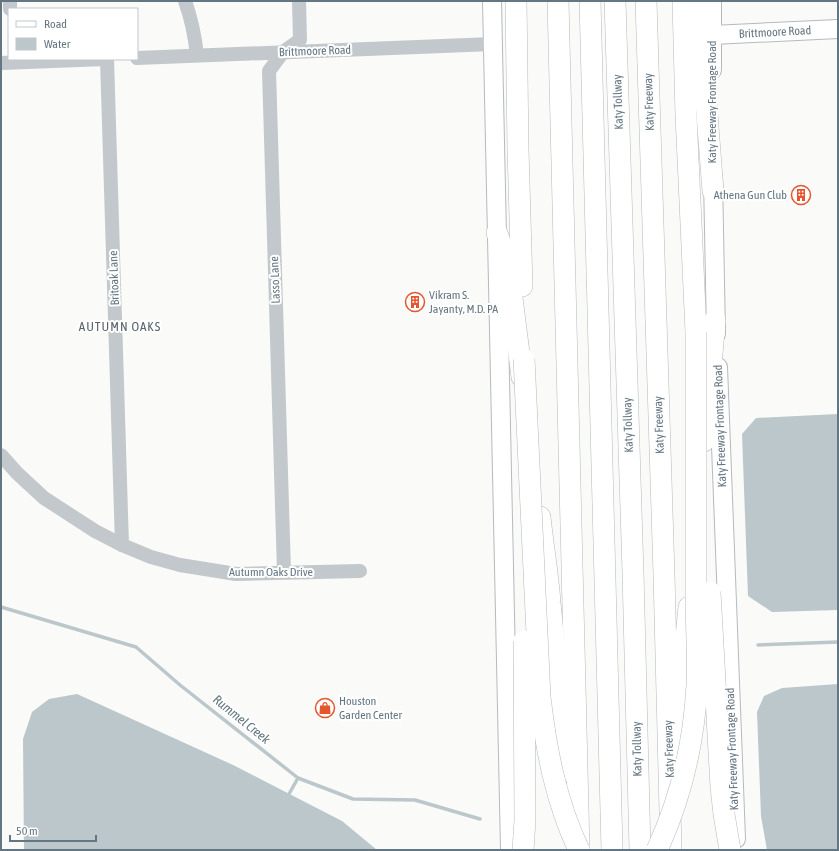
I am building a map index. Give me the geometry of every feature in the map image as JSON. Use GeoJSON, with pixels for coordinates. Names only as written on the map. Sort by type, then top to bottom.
{"type":"FeatureCollection","features":[{"type":"Feature","properties":{"kind":"highway"},"geometry":{"type":"LineString","coordinates":[[516,1],[518,149],[524,358],[540,696],[549,760],[567,820],[579,850]]}},
{"type":"Feature","properties":{"kind":"highway"},"geometry":{"type":"LineString","coordinates":[[558,1],[579,850]]}},
{"type":"Feature","properties":{"kind":"highway"},"geometry":{"type":"LineString","coordinates":[[590,1],[612,850]]}},
{"type":"Feature","properties":{"kind":"highway","name":"Katy Tollway"},"geometry":{"type":"LineString","coordinates":[[615,1],[640,850]]}},
{"type":"Feature","properties":{"kind":"highway","name":"Katy Freeway"},"geometry":{"type":"LineString","coordinates":[[646,1],[672,850]]}},
{"type":"Feature","properties":{"kind":"highway"},"geometry":{"type":"LineString","coordinates":[[683,1],[686,115],[696,332],[711,608],[724,819],[730,850]]}},
{"type":"Feature","properties":{"kind":"highway"},"geometry":{"type":"LineString","coordinates":[[697,1],[713,191]]}},
{"type":"Feature","properties":{"kind":"highway"},"geometry":{"type":"LineString","coordinates":[[497,232],[508,266],[550,602],[561,737],[574,850]]}},
{"type":"Feature","properties":{"kind":"highway"},"geometry":{"type":"LineString","coordinates":[[672,850],[684,694],[685,648],[715,320]]}},
{"type":"Feature","properties":{"kind":"highway"},"geometry":{"type":"LineString","coordinates":[[657,850],[672,813],[683,777],[690,747],[695,706],[698,652],[696,608],[696,332]]}},
{"type":"Feature","properties":{"kind":"highway"},"geometry":{"type":"LineString","coordinates":[[523,850],[525,820],[524,358]]}},
{"type":"Feature","properties":{"kind":"main road"},"geometry":{"type":"LineString","coordinates":[[492,1],[510,850]]}},
{"type":"Feature","properties":{"kind":"main road","name":"Katy Freeway Frontage Road"},"geometry":{"type":"LineString","coordinates":[[712,1],[715,320],[720,398],[725,580],[736,850]]}},
{"type":"Feature","properties":{"kind":"main road","name":"Brittmoore Road"},"geometry":{"type":"LineString","coordinates":[[712,35],[838,29]]}},
{"type":"Feature","properties":{"kind":"street"},"geometry":{"type":"LineString","coordinates":[[185,1],[188,9],[197,56]]}},
{"type":"Feature","properties":{"kind":"street","name":"Lasso Lane"},"geometry":{"type":"LineString","coordinates":[[284,572],[269,72],[283,52],[300,40],[299,1]]}},
{"type":"Feature","properties":{"kind":"street","name":"Brittmoore Road"},"geometry":{"type":"LineString","coordinates":[[138,58],[493,44]]}},
{"type":"Feature","properties":{"kind":"street"},"geometry":{"type":"LineString","coordinates":[[8,62],[74,60]]}},
{"type":"Feature","properties":{"kind":"street","name":"Britoak Lane"},"geometry":{"type":"LineString","coordinates":[[107,60],[122,545]]}},
{"type":"Feature","properties":{"kind":"street","name":"Autumn Oaks Drive"},"geometry":{"type":"LineString","coordinates":[[1,455],[17,473],[44,498],[95,531],[122,545],[151,557],[180,565],[236,574],[360,571]]}},
{"type":"Feature","properties":{"kind":"water"},"geometry":{"type":"Polygon","coordinates":[[[838,414],[838,610],[772,612],[748,596],[742,434],[756,418],[838,414]]]}},
{"type":"Feature","properties":{"kind":"water"},"geometry":{"type":"Polygon","coordinates":[[[838,684],[838,850],[767,850],[761,816],[757,712],[764,696],[782,688],[838,684]]]}},
{"type":"Feature","properties":{"kind":"water"},"geometry":{"type":"Polygon","coordinates":[[[77,694],[233,765],[342,821],[377,850],[24,850],[23,739],[32,712],[49,699],[77,694]]]}},
{"type":"Feature","properties":{"kind":"waterway","name":"Rummel Creek"},"geometry":{"type":"LineString","coordinates":[[1,607],[136,647],[180,685],[298,778],[353,799],[415,800],[480,819]]}},
{"type":"Feature","properties":{"kind":"waterway","name":"Rummel Creek"},"geometry":{"type":"LineString","coordinates":[[758,645],[838,642]]}},
{"type":"Feature","properties":{"kind":"waterway"},"geometry":{"type":"LineString","coordinates":[[289,794],[298,778]]}},
{"type":"Feature","properties":{"kind":"place","name":"Athena Gun Club"},"geometry":{"type":"Point","coordinates":[801,195]}},
{"type":"Feature","properties":{"kind":"place","name":"Vikram S. Jayanty, M.D. PA"},"geometry":{"type":"Point","coordinates":[415,302]}},
{"type":"Feature","properties":{"kind":"place","name":"Houston Garden Center"},"geometry":{"type":"Point","coordinates":[325,708]}},
{"type":"Feature","properties":{"kind":"district","name":"AUTUMN OAKS"},"geometry":{"type":"Point","coordinates":[120,326]}}]}
